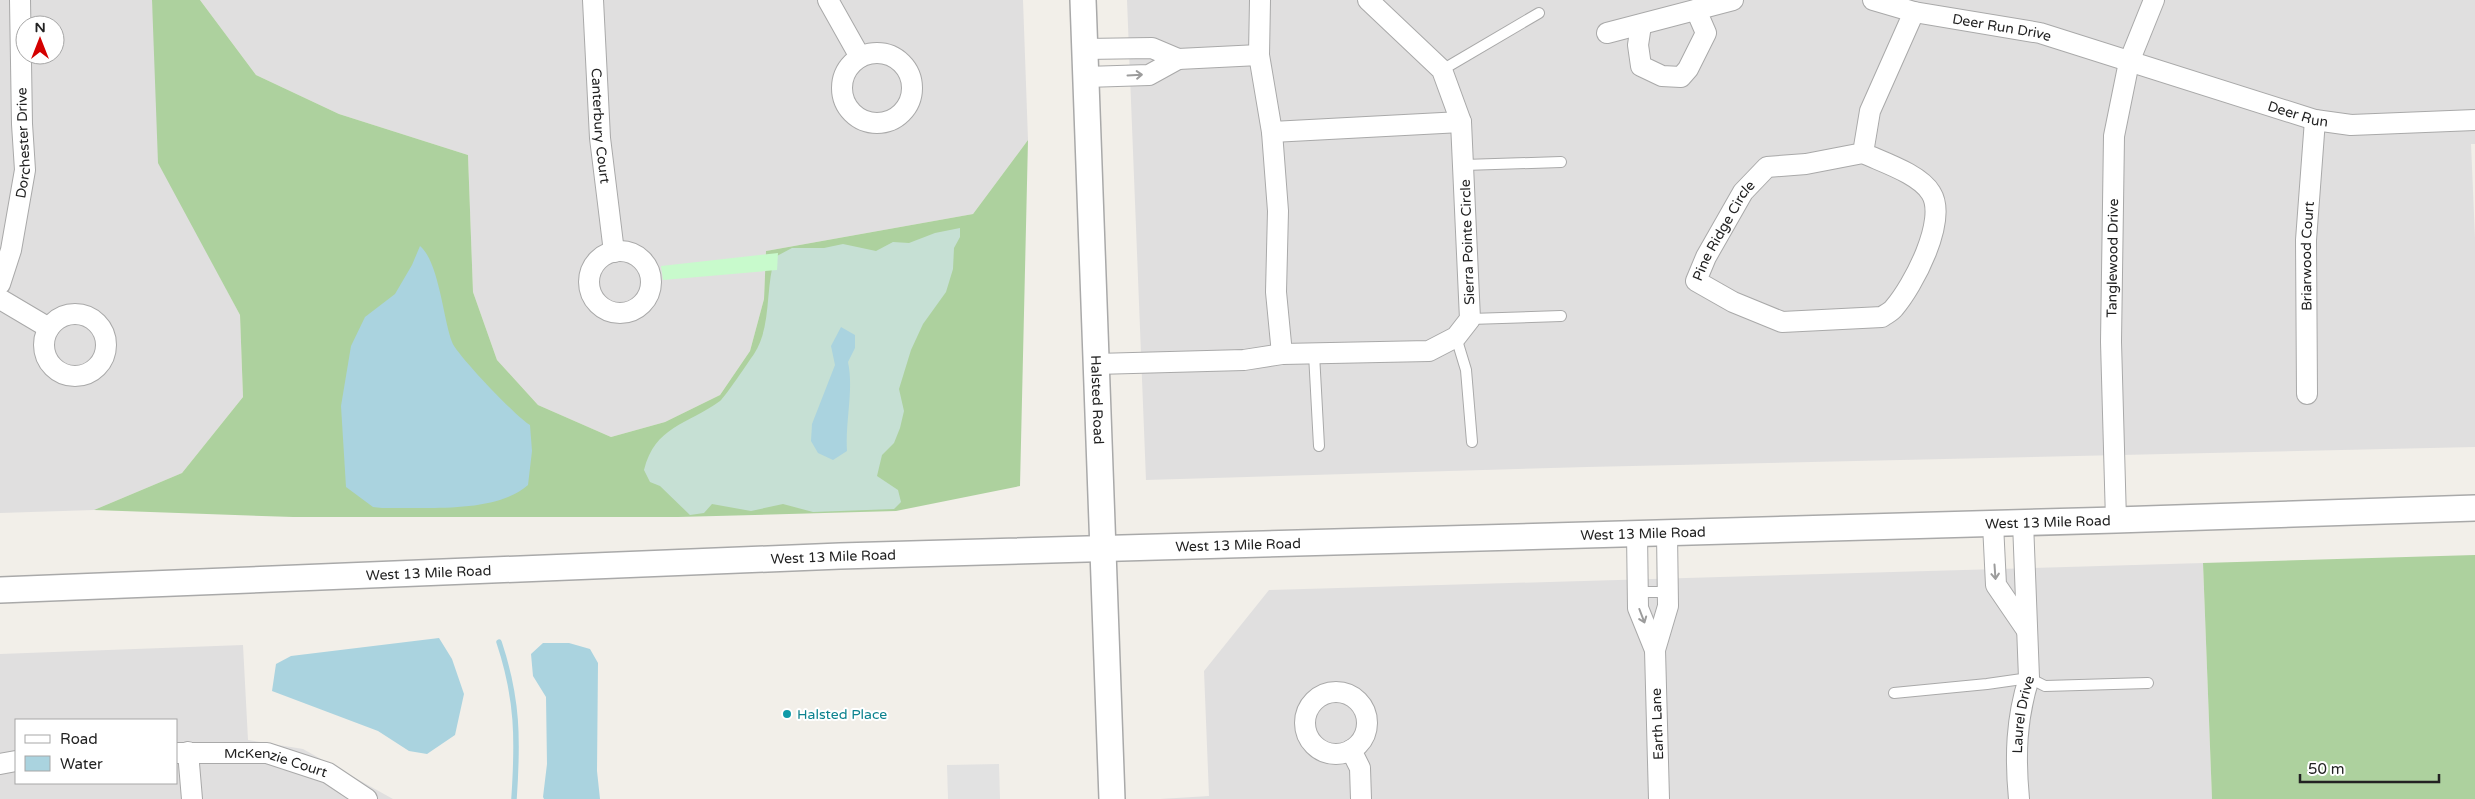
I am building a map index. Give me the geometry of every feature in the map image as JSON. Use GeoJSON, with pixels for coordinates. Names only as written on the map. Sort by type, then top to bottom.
{"type":"FeatureCollection","features":[{"type":"Feature","properties":{"kind":"street","name":"Dorchester Drive"},"geometry":{"type":"LineString","coordinates":[[0,284],[11,250],[25,170],[21,86],[20,0]]}},
{"type":"Feature","properties":{"kind":"street","name":"Canterbury Court"},"geometry":{"type":"LineString","coordinates":[[594,0],[600,138],[614,252]]}},
{"type":"Feature","properties":{"kind":"street"},"geometry":{"type":"LineString","coordinates":[[828,0],[860,57]]}},
{"type":"Feature","properties":{"kind":"street","name":"Halsted Road"},"geometry":{"type":"LineString","coordinates":[[1083,0],[1112,799]]}},
{"type":"Feature","properties":{"kind":"street","name":"Sierra Pointe Circle"},"geometry":{"type":"LineString","coordinates":[[1096,364],[1244,360],[1282,354],[1429,351],[1456,337],[1470,319],[1464,165],[1460,122],[1442,70],[1368,0]]}},
{"type":"Feature","properties":{"kind":"street"},"geometry":{"type":"LineString","coordinates":[[1607,34],[1733,0]]}},
{"type":"Feature","properties":{"kind":"street","name":"Deer Run Drive"},"geometry":{"type":"LineString","coordinates":[[1873,0],[1914,12],[2040,33],[2129,62]]}},
{"type":"Feature","properties":{"kind":"street","name":"Tanglewood Drive"},"geometry":{"type":"LineString","coordinates":[[2116,520],[2111,342],[2114,136],[2129,62],[2154,0]]}},
{"type":"Feature","properties":{"kind":"street"},"geometry":{"type":"LineString","coordinates":[[1266,3],[1259,55],[1272,132],[1278,211],[1276,292],[1282,354]]}},
{"type":"Feature","properties":{"kind":"street"},"geometry":{"type":"LineString","coordinates":[[1640,24],[1638,58],[1640,66],[1662,76],[1681,77],[1688,69],[1706,33],[1696,10]]}},
{"type":"Feature","properties":{"kind":"street"},"geometry":{"type":"LineString","coordinates":[[1863,153],[1870,110],[1914,12]]}},
{"type":"Feature","properties":{"kind":"street"},"geometry":{"type":"LineString","coordinates":[[1085,49],[1152,48],[1178,59],[1259,55]]}},
{"type":"Feature","properties":{"kind":"street"},"geometry":{"type":"LineString","coordinates":[[1086,77],[1149,75],[1178,59]]}},
{"type":"Feature","properties":{"kind":"street","name":"Deer Run"},"geometry":{"type":"LineString","coordinates":[[2129,62],[2315,120],[2351,125],[2475,120]]}},
{"type":"Feature","properties":{"kind":"street","name":"Briarwood Court"},"geometry":{"type":"LineString","coordinates":[[2307,394],[2306,240],[2315,120]]}},
{"type":"Feature","properties":{"kind":"street"},"geometry":{"type":"LineString","coordinates":[[1272,132],[1460,122]]}},
{"type":"Feature","properties":{"kind":"street","name":"Pine Ridge Circle"},"geometry":{"type":"LineString","coordinates":[[1863,153],[1921,181],[1931,192],[1937,204],[1926,253],[1894,310],[1882,317],[1782,322],[1733,302],[1696,280],[1706,256],[1743,192],[1767,167],[1806,164],[1863,153]]}},
{"type":"Feature","properties":{"kind":"street"},"geometry":{"type":"LineString","coordinates":[[0,299],[49,328]]}},
{"type":"Feature","properties":{"kind":"street","name":"West 13 Mile Road"},"geometry":{"type":"LineString","coordinates":[[0,590],[1102,547],[1993,524],[2475,508]]}},
{"type":"Feature","properties":{"kind":"street","name":"Laurel Drive"},"geometry":{"type":"LineString","coordinates":[[2018,799],[2015,759],[2022,700],[2029,678],[2023,522]]}},
{"type":"Feature","properties":{"kind":"street"},"geometry":{"type":"LineString","coordinates":[[1993,524],[1996,585],[2026,629]]}},
{"type":"Feature","properties":{"kind":"street","name":"Earth Lane"},"geometry":{"type":"LineString","coordinates":[[1659,799],[1655,650],[1668,606],[1667,532]]}},
{"type":"Feature","properties":{"kind":"street","name":"Earth Lane"},"geometry":{"type":"LineString","coordinates":[[1637,533],[1638,608],[1655,650]]}},
{"type":"Feature","properties":{"kind":"street"},"geometry":{"type":"LineString","coordinates":[[1351,750],[1360,768],[1361,799]]}},
{"type":"Feature","properties":{"kind":"street"},"geometry":{"type":"LineString","coordinates":[[182,752],[192,799]]}},
{"type":"Feature","properties":{"kind":"street","name":"McKenzie Court"},"geometry":{"type":"LineString","coordinates":[[182,752],[267,753],[328,773],[366,799]]}},
{"type":"Feature","properties":{"kind":"street"},"geometry":{"type":"LineString","coordinates":[[0,764],[15,761]]}},
{"type":"Feature","properties":{"kind":"lane"},"geometry":{"type":"LineString","coordinates":[[1442,70],[1539,14]]}},
{"type":"Feature","properties":{"kind":"lane"},"geometry":{"type":"LineString","coordinates":[[1464,165],[1561,162]]}},
{"type":"Feature","properties":{"kind":"lane"},"geometry":{"type":"LineString","coordinates":[[1470,319],[1561,316]]}},
{"type":"Feature","properties":{"kind":"lane"},"geometry":{"type":"LineString","coordinates":[[1456,337],[1466,370],[1472,442]]}},
{"type":"Feature","properties":{"kind":"lane"},"geometry":{"type":"LineString","coordinates":[[1314,354],[1319,446]]}},
{"type":"Feature","properties":{"kind":"lane"},"geometry":{"type":"LineString","coordinates":[[1638,592],[1668,592]]}},
{"type":"Feature","properties":{"kind":"lane"},"geometry":{"type":"LineString","coordinates":[[1894,693],[2029,678],[2045,686],[2148,683]]}},
{"type":"Feature","properties":{"kind":"shaded area"},"geometry":{"type":"Polygon","coordinates":[[[0,0],[152,0],[154,25],[202,243],[240,315],[243,397],[182,473],[94,510],[0,513],[0,0]]]}},
{"type":"Feature","properties":{"kind":"shaded area"},"geometry":{"type":"Polygon","coordinates":[[[200,0],[1023,0],[1028,140],[973,214],[766,251],[764,299],[750,351],[720,395],[665,422],[611,437],[538,405],[497,360],[473,292],[468,155],[339,114],[256,75],[200,0]]]}},
{"type":"Feature","properties":{"kind":"shaded area"},"geometry":{"type":"Polygon","coordinates":[[[1127,0],[2475,0],[2475,144],[2471,144],[2475,238],[2475,447],[1587,467],[1146,480],[1127,0]]]}},
{"type":"Feature","properties":{"kind":"shaded area"},"geometry":{"type":"Polygon","coordinates":[[[2203,563],[2212,799],[1160,799],[1209,796],[1204,671],[1269,590],[2203,563]]]}},
{"type":"Feature","properties":{"kind":"shaded area"},"geometry":{"type":"Polygon","coordinates":[[[243,645],[248,740],[303,749],[393,799],[0,799],[0,654],[243,645]]]}},
{"type":"Feature","properties":{"kind":"shaded area"},"geometry":{"type":"Polygon","coordinates":[[[999,764],[1000,799],[948,799],[947,765],[999,764]]]}},
{"type":"Feature","properties":{"kind":"green space"},"geometry":{"type":"Polygon","coordinates":[[[152,0],[200,0],[256,75],[339,114],[468,155],[473,292],[497,360],[538,405],[611,437],[665,422],[720,395],[750,351],[764,299],[766,251],[973,214],[1028,140],[1020,486],[896,511],[678,517],[293,517],[94,510],[182,473],[243,397],[240,315],[158,163],[152,0]]]}},
{"type":"Feature","properties":{"kind":"green space"},"geometry":{"type":"Polygon","coordinates":[[[960,228],[960,237],[954,248],[953,269],[946,292],[923,324],[911,350],[899,389],[904,411],[900,428],[894,443],[882,455],[877,476],[898,490],[901,502],[894,509],[813,512],[783,504],[751,511],[712,504],[704,513],[690,515],[660,486],[650,482],[644,470],[649,455],[656,444],[674,428],[720,401],[754,354],[760,343],[766,319],[770,281],[775,257],[792,248],[824,248],[843,244],[876,251],[893,242],[909,243],[935,233],[960,228]]]}},
{"type":"Feature","properties":{"kind":"green space"},"geometry":{"type":"Polygon","coordinates":[[[778,253],[777,270],[663,280],[661,266],[778,253]]]}},
{"type":"Feature","properties":{"kind":"green space"},"geometry":{"type":"Polygon","coordinates":[[[2475,555],[2475,799],[2212,799],[2203,563],[2475,555]]]}},
{"type":"Feature","properties":{"kind":"water"},"geometry":{"type":"Polygon","coordinates":[[[420,246],[432,264],[449,332],[456,349],[502,400],[530,425],[532,451],[528,485],[498,501],[459,507],[382,508],[373,507],[346,487],[341,406],[351,346],[365,317],[395,294],[412,265],[420,246]]]}},
{"type":"Feature","properties":{"kind":"water"},"geometry":{"type":"Polygon","coordinates":[[[841,327],[855,335],[855,348],[848,362],[850,395],[847,451],[833,460],[818,453],[811,441],[812,424],[835,365],[831,346],[841,327]]]}},
{"type":"Feature","properties":{"kind":"water"},"geometry":{"type":"Polygon","coordinates":[[[439,638],[452,659],[464,694],[455,735],[427,754],[409,751],[378,731],[272,691],[276,664],[291,656],[439,638]]]}},
{"type":"Feature","properties":{"kind":"water"},"geometry":{"type":"Polygon","coordinates":[[[543,643],[569,643],[590,649],[598,663],[597,771],[600,799],[544,799],[543,797],[547,764],[546,697],[533,676],[531,654],[543,643]]]}},
{"type":"Feature","properties":{"kind":"waterway"},"geometry":{"type":"LineString","coordinates":[[499,642],[510,682],[515,720],[514,799]]}},
{"type":"Feature","properties":{"kind":"place","name":"Halsted Place"},"geometry":{"type":"Point","coordinates":[787,714]}}]}
